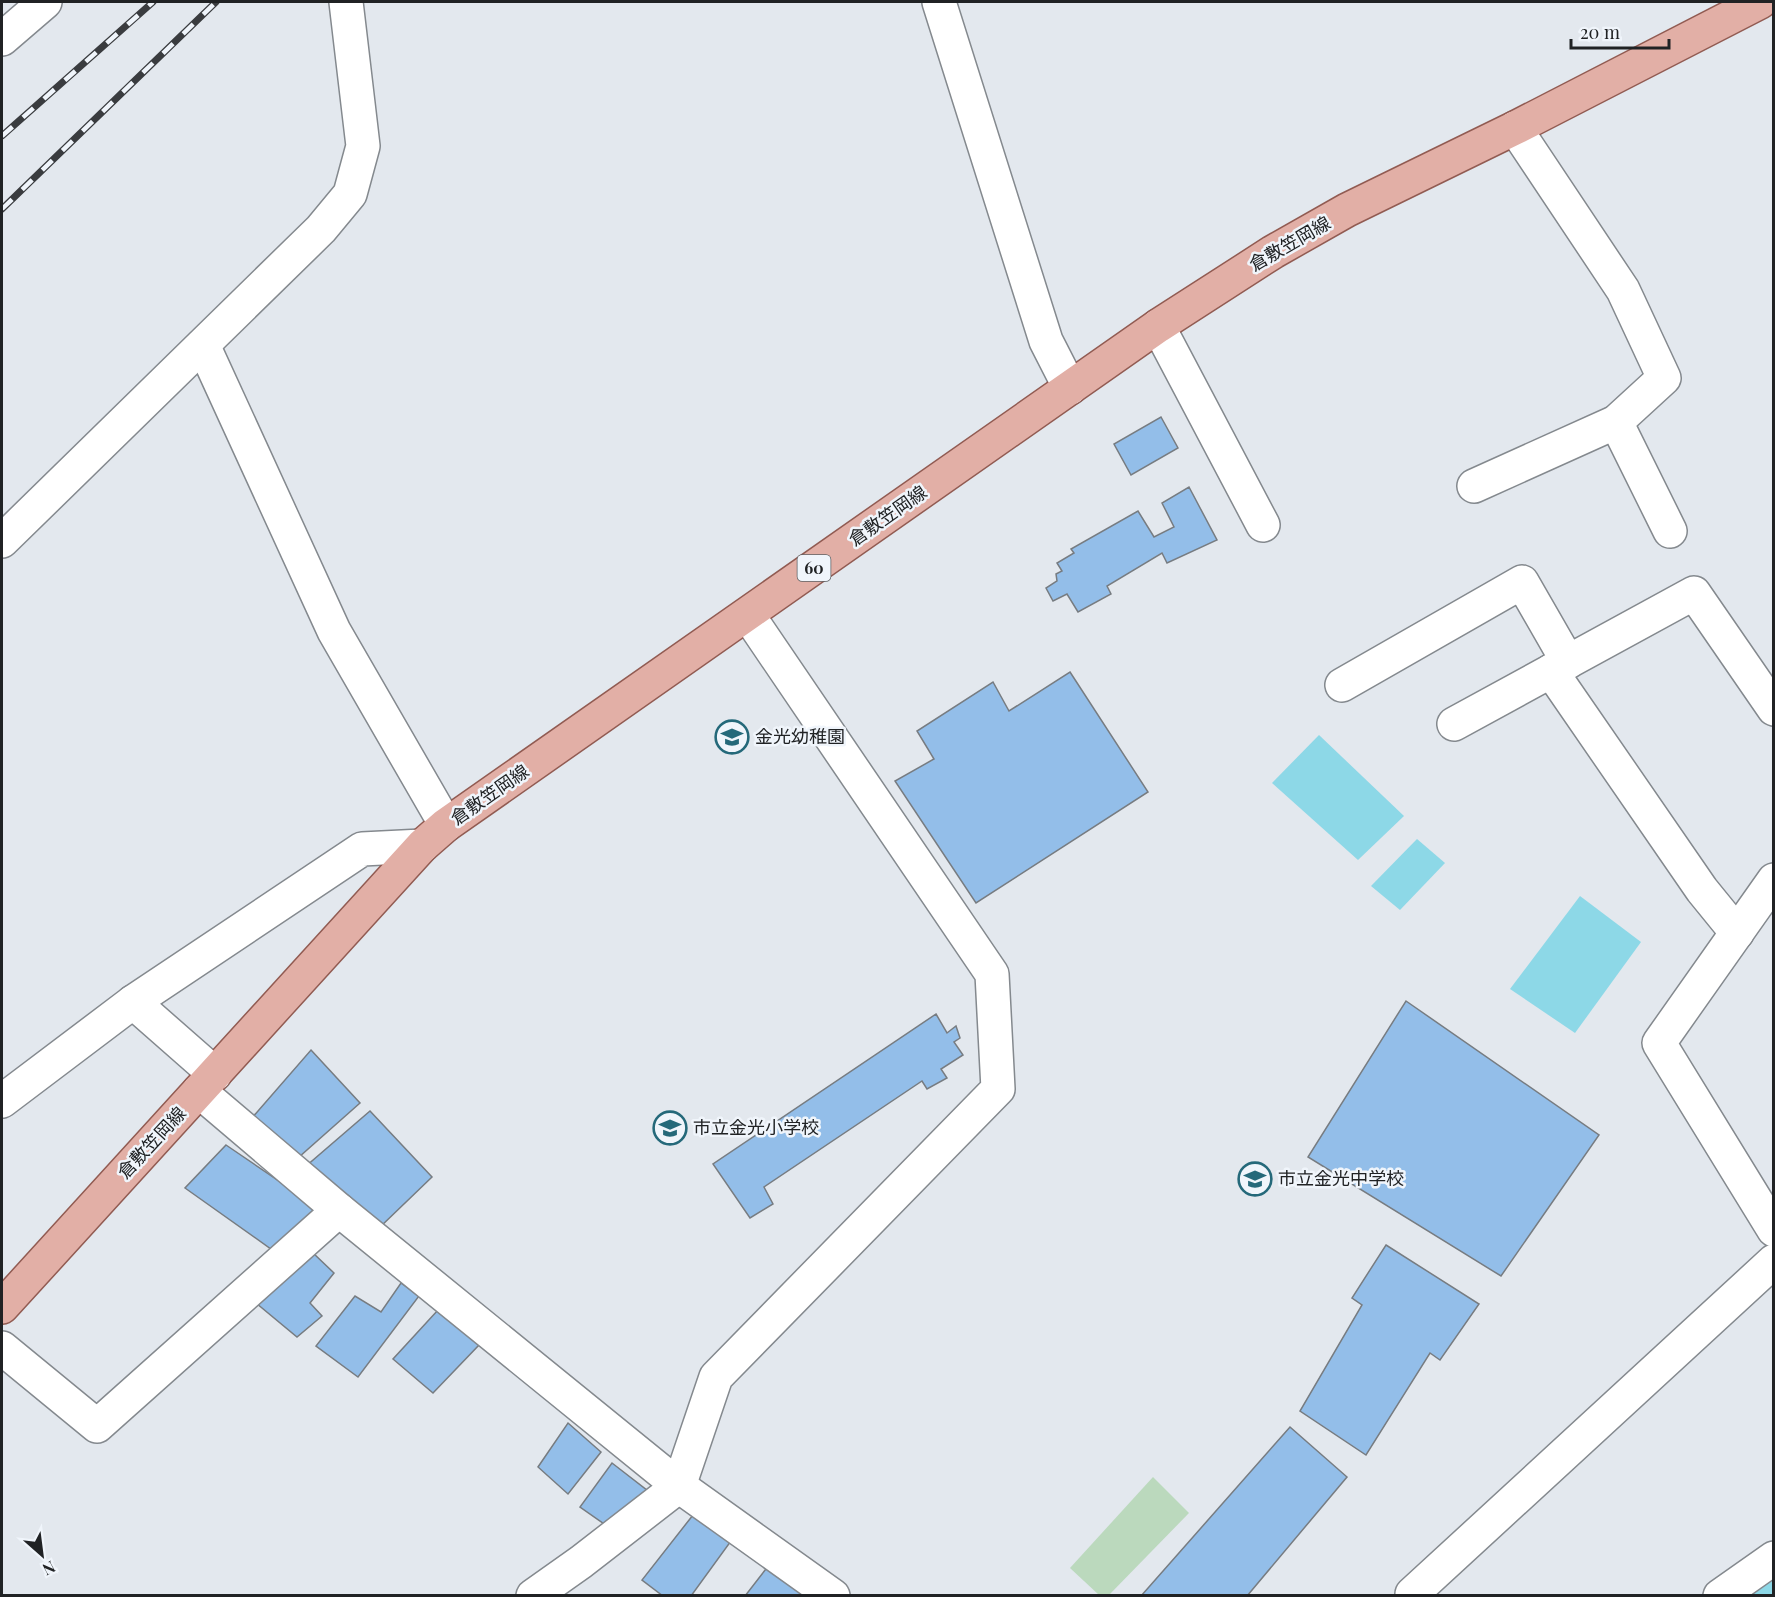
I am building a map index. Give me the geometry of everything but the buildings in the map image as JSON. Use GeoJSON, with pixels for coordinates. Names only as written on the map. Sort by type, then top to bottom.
{"type":"FeatureCollection","features":[{"type":"Feature","properties":{"kind":"main road","name":"倉敷笠岡線"},"geometry":{"type":"LineString","coordinates":[[2,1307],[422,846],[446,825],[1158,326],[1273,252],[1347,210],[1515,128],[1760,2]]}},
{"type":"Feature","properties":{"kind":"street"},"geometry":{"type":"LineString","coordinates":[[2,39],[45,2]]}},
{"type":"Feature","properties":{"kind":"street"},"geometry":{"type":"LineString","coordinates":[[2,541],[321,229],[350,194],[363,146],[346,2]]}},
{"type":"Feature","properties":{"kind":"street"},"geometry":{"type":"LineString","coordinates":[[939,2],[1046,341],[1070,388]]}},
{"type":"Feature","properties":{"kind":"street"},"geometry":{"type":"LineString","coordinates":[[1474,486],[1616,422],[1664,378],[1623,290],[1515,128]]}},
{"type":"Feature","properties":{"kind":"street"},"geometry":{"type":"LineString","coordinates":[[1158,326],[1263,525]]}},
{"type":"Feature","properties":{"kind":"street"},"geometry":{"type":"LineString","coordinates":[[203,345],[334,631],[446,825]]}},
{"type":"Feature","properties":{"kind":"street"},"geometry":{"type":"LineString","coordinates":[[1616,422],[1670,531]]}},
{"type":"Feature","properties":{"kind":"street"},"geometry":{"type":"LineString","coordinates":[[1342,685],[1522,582],[1560,666],[1702,890],[1737,933]]}},
{"type":"Feature","properties":{"kind":"street"},"geometry":{"type":"LineString","coordinates":[[1454,724],[1694,593],[1773,709]]}},
{"type":"Feature","properties":{"kind":"street"},"geometry":{"type":"LineString","coordinates":[[533,1596],[679,1486],[716,1377],[998,1089],[992,974],[748,615]]}},
{"type":"Feature","properties":{"kind":"street"},"geometry":{"type":"LineString","coordinates":[[2,1101],[133,1002],[362,849],[422,846]]}},
{"type":"Feature","properties":{"kind":"street"},"geometry":{"type":"LineString","coordinates":[[1773,880],[1659,1043],[1773,1230]]}},
{"type":"Feature","properties":{"kind":"street"},"geometry":{"type":"LineString","coordinates":[[133,1002],[207,1083],[339,1210],[679,1486],[833,1596]]}},
{"type":"Feature","properties":{"kind":"street"},"geometry":{"type":"LineString","coordinates":[[2,1348],[96,1426],[339,1210]]}},
{"type":"Feature","properties":{"kind":"street"},"geometry":{"type":"LineString","coordinates":[[1414,1596],[1412,1594],[1773,1261]]}},
{"type":"Feature","properties":{"kind":"street"},"geometry":{"type":"LineString","coordinates":[[1726,1594],[1773,1558]]}},
{"type":"Feature","properties":{"kind":"green space"},"geometry":{"type":"Polygon","coordinates":[[[1153,1477],[1189,1513],[1109,1595],[1099,1595],[1070,1568],[1153,1477]]]}},
{"type":"Feature","properties":{"kind":"water"},"geometry":{"type":"Polygon","coordinates":[[[1319,735],[1404,816],[1358,860],[1272,783],[1319,735]]]}},
{"type":"Feature","properties":{"kind":"water"},"geometry":{"type":"Polygon","coordinates":[[[1417,839],[1445,863],[1400,910],[1371,886],[1417,839]]]}},
{"type":"Feature","properties":{"kind":"water"},"geometry":{"type":"Polygon","coordinates":[[[1580,896],[1641,942],[1575,1033],[1510,989],[1580,896]]]}},
{"type":"Feature","properties":{"kind":"water"},"geometry":{"type":"Polygon","coordinates":[[[1773,1572],[1773,1595],[1741,1595],[1773,1572]]]}},
{"type":"Feature","properties":{"kind":"railway"},"geometry":{"type":"LineString","coordinates":[[2,136],[153,2]]}},
{"type":"Feature","properties":{"kind":"railway"},"geometry":{"type":"LineString","coordinates":[[2,209],[216,2]]}},
{"type":"Feature","properties":{"kind":"place","name":"金光幼稚園"},"geometry":{"type":"Point","coordinates":[732,737]}},
{"type":"Feature","properties":{"kind":"place","name":"市立金光小学校"},"geometry":{"type":"Point","coordinates":[670,1128]}},
{"type":"Feature","properties":{"kind":"place","name":"市立金光中学校"},"geometry":{"type":"Point","coordinates":[1255,1179]}}]}
